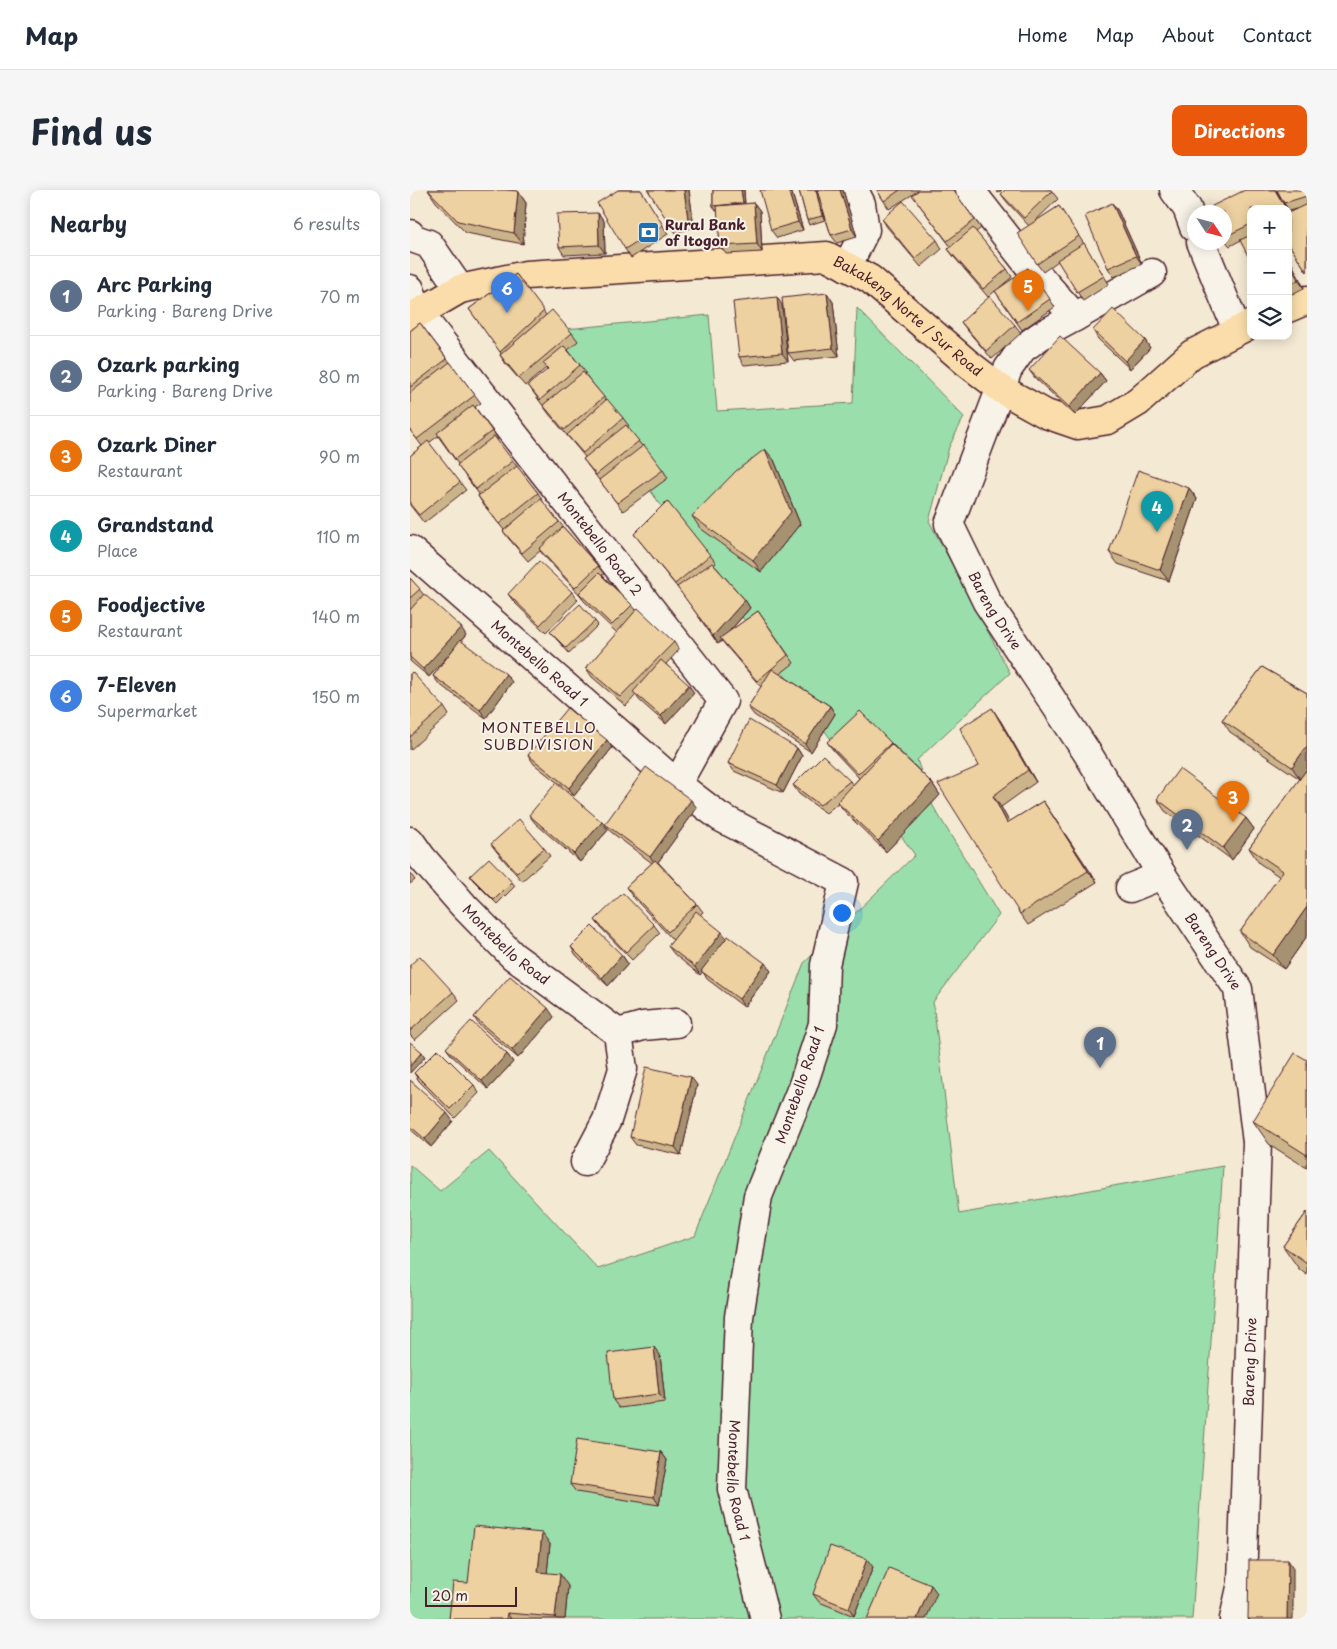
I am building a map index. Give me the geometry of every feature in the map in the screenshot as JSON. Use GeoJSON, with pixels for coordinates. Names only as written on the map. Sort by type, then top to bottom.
{"type":"FeatureCollection","features":[{"type":"Feature","properties":{"kind":"main road","name":"Bakakeng Norte / Sur Road"},"geometry":{"type":"LineString","coordinates":[[413,306],[460,289],[526,275],[827,256],[870,279],[966,362],[1001,388],[1046,414],[1078,425],[1108,420],[1138,402],[1192,354],[1244,327]]}},
{"type":"Feature","properties":{"kind":"main road"},"geometry":{"type":"LineString","coordinates":[[1292,306],[1307,300]]}},
{"type":"Feature","properties":{"kind":"street"},"geometry":{"type":"LineString","coordinates":[[847,267],[865,230],[861,204],[854,190]]}},
{"type":"Feature","properties":{"kind":"street"},"geometry":{"type":"LineString","coordinates":[[970,190],[1027,263],[1075,318]]}},
{"type":"Feature","properties":{"kind":"street"},"geometry":{"type":"LineString","coordinates":[[1174,190],[1187,208]]}},
{"type":"Feature","properties":{"kind":"street"},"geometry":{"type":"LineString","coordinates":[[411,239],[429,244],[460,289]]}},
{"type":"Feature","properties":{"kind":"street"},"geometry":{"type":"LineString","coordinates":[[1205,250],[1244,327]]}},
{"type":"Feature","properties":{"kind":"street","name":"Bareng Drive"},"geometry":{"type":"LineString","coordinates":[[1152,273],[1040,336],[1022,349],[1008,368],[949,524],[987,602],[1086,751],[1162,875],[1238,989],[1257,1142],[1242,1583],[1234,1619]]}},
{"type":"Feature","properties":{"kind":"street","name":"Montebello Road 2"},"geometry":{"type":"LineString","coordinates":[[413,306],[723,701],[677,784]]}},
{"type":"Feature","properties":{"kind":"street","name":"Montebello Road 1"},"geometry":{"type":"LineString","coordinates":[[410,550],[677,784],[720,817],[844,882],[825,964],[823,1024],[803,1085],[758,1196],[739,1317],[732,1489],[765,1619]]}},
{"type":"Feature","properties":{"kind":"street","name":"Montebello Road"},"geometry":{"type":"LineString","coordinates":[[410,841],[422,858],[464,906],[513,956],[618,1033]]}},
{"type":"Feature","properties":{"kind":"street"},"geometry":{"type":"LineString","coordinates":[[1130,888],[1162,875]]}},
{"type":"Feature","properties":{"kind":"street"},"geometry":{"type":"LineString","coordinates":[[585,1162],[608,1120],[623,1069],[618,1033],[642,1026],[676,1024]]}},
{"type":"Feature","properties":{"kind":"green space"},"geometry":{"type":"Polygon","coordinates":[[[857,308],[964,417],[949,447],[929,521],[1010,673],[917,760],[933,806],[999,915],[933,1002],[959,1214],[1223,1166],[1192,1619],[410,1619],[410,1165],[440,1191],[489,1151],[598,1269],[695,1236],[804,963],[915,855],[535,332],[709,315],[717,411],[853,403],[857,308]]]}},
{"type":"Feature","properties":{"kind":"building"},"geometry":{"type":"Polygon","coordinates":[[[428,190],[518,191],[514,233],[458,221],[428,190]]]}},
{"type":"Feature","properties":{"kind":"building"},"geometry":{"type":"Polygon","coordinates":[[[618,190],[641,190],[663,225],[625,249],[597,203],[618,190]]]}},
{"type":"Feature","properties":{"kind":"building"},"geometry":{"type":"Polygon","coordinates":[[[648,190],[684,190],[688,219],[670,225],[648,190]]]}},
{"type":"Feature","properties":{"kind":"building"},"geometry":{"type":"Polygon","coordinates":[[[713,190],[741,190],[743,203],[713,206],[713,190]]]}},
{"type":"Feature","properties":{"kind":"building"},"geometry":{"type":"Polygon","coordinates":[[[760,190],[788,190],[798,222],[771,230],[760,190]]]}},
{"type":"Feature","properties":{"kind":"building"},"geometry":{"type":"Polygon","coordinates":[[[799,190],[816,190],[822,216],[807,220],[799,190]]]}},
{"type":"Feature","properties":{"kind":"building"},"geometry":{"type":"Polygon","coordinates":[[[817,190],[840,190],[852,229],[831,235],[817,190]]]}},
{"type":"Feature","properties":{"kind":"building"},"geometry":{"type":"Polygon","coordinates":[[[877,190],[900,190],[884,201],[877,190]]]}},
{"type":"Feature","properties":{"kind":"building"},"geometry":{"type":"Polygon","coordinates":[[[919,190],[953,190],[975,220],[947,241],[912,195],[919,190]]]}},
{"type":"Feature","properties":{"kind":"building"},"geometry":{"type":"Polygon","coordinates":[[[1005,190],[1052,191],[1024,218],[1001,194],[1005,190]]]}},
{"type":"Feature","properties":{"kind":"building"},"geometry":{"type":"Polygon","coordinates":[[[1245,190],[1275,190],[1284,205],[1247,205],[1247,226],[1232,233],[1232,205],[1214,205],[1245,190]]]}},
{"type":"Feature","properties":{"kind":"building"},"geometry":{"type":"Polygon","coordinates":[[[1277,190],[1307,190],[1307,196],[1284,203],[1277,190]]]}},
{"type":"Feature","properties":{"kind":"building"},"geometry":{"type":"Polygon","coordinates":[[[903,201],[937,240],[915,259],[882,219],[903,201]]]}},
{"type":"Feature","properties":{"kind":"building"},"geometry":{"type":"Polygon","coordinates":[[[754,203],[757,244],[720,246],[717,206],[754,203]]]}},
{"type":"Feature","properties":{"kind":"building"},"geometry":{"type":"Polygon","coordinates":[[[1112,203],[1136,256],[1108,268],[1085,216],[1112,203]]]}},
{"type":"Feature","properties":{"kind":"building"},"geometry":{"type":"Polygon","coordinates":[[[1307,204],[1307,272],[1292,249],[1292,211],[1307,204]]]}},
{"type":"Feature","properties":{"kind":"building"},"geometry":{"type":"Polygon","coordinates":[[[1059,206],[1079,236],[1037,264],[1017,233],[1059,206]]]}},
{"type":"Feature","properties":{"kind":"building"},"geometry":{"type":"Polygon","coordinates":[[[598,213],[599,245],[559,247],[557,214],[598,213]]]}},
{"type":"Feature","properties":{"kind":"building"},"geometry":{"type":"Polygon","coordinates":[[[973,228],[1007,269],[983,289],[948,249],[973,228]]]}},
{"type":"Feature","properties":{"kind":"building"},"geometry":{"type":"Polygon","coordinates":[[[1247,237],[1247,254],[1240,240],[1247,237]]]}},
{"type":"Feature","properties":{"kind":"building"},"geometry":{"type":"Polygon","coordinates":[[[1084,243],[1104,276],[1077,292],[1057,260],[1084,243]]]}},
{"type":"Feature","properties":{"kind":"building"},"geometry":{"type":"Polygon","coordinates":[[[1028,268],[1050,299],[1017,322],[995,291],[1028,268]]]}},
{"type":"Feature","properties":{"kind":"building"},"geometry":{"type":"Polygon","coordinates":[[[1292,268],[1298,280],[1292,283],[1292,268]]]}},
{"type":"Feature","properties":{"kind":"building"},"geometry":{"type":"Polygon","coordinates":[[[516,274],[544,311],[500,352],[469,309],[516,274]]]}},
{"type":"Feature","properties":{"kind":"building"},"geometry":{"type":"Polygon","coordinates":[[[827,293],[833,348],[788,353],[782,298],[827,293]]]}},
{"type":"Feature","properties":{"kind":"building"},"geometry":{"type":"Polygon","coordinates":[[[990,296],[1015,325],[986,351],[961,322],[990,296]]]}},
{"type":"Feature","properties":{"kind":"building"},"geometry":{"type":"Polygon","coordinates":[[[777,297],[782,353],[739,357],[733,302],[777,297]]]}},
{"type":"Feature","properties":{"kind":"building"},"geometry":{"type":"Polygon","coordinates":[[[1113,309],[1145,340],[1125,361],[1093,330],[1113,309]]]}},
{"type":"Feature","properties":{"kind":"building"},"geometry":{"type":"Polygon","coordinates":[[[552,310],[572,333],[519,378],[500,355],[552,310]]]}},
{"type":"Feature","properties":{"kind":"building"},"geometry":{"type":"Polygon","coordinates":[[[420,323],[447,359],[410,387],[410,331],[420,323]]]}},
{"type":"Feature","properties":{"kind":"building"},"geometry":{"type":"Polygon","coordinates":[[[1060,336],[1100,373],[1069,407],[1029,370],[1060,336]]]}},
{"type":"Feature","properties":{"kind":"building"},"geometry":{"type":"Polygon","coordinates":[[[564,346],[580,365],[540,400],[528,385],[548,369],[543,363],[564,346]]]}},
{"type":"Feature","properties":{"kind":"building"},"geometry":{"type":"Polygon","coordinates":[[[450,362],[475,395],[417,439],[410,430],[410,393],[450,362]]]}},
{"type":"Feature","properties":{"kind":"building"},"geometry":{"type":"Polygon","coordinates":[[[583,372],[604,397],[564,430],[543,405],[583,372]]]}},
{"type":"Feature","properties":{"kind":"building"},"geometry":{"type":"Polygon","coordinates":[[[607,399],[623,418],[583,453],[567,435],[607,399]]]}},
{"type":"Feature","properties":{"kind":"building"},"geometry":{"type":"Polygon","coordinates":[[[473,405],[492,431],[455,459],[437,433],[473,405]]]}},
{"type":"Feature","properties":{"kind":"building"},"geometry":{"type":"Polygon","coordinates":[[[626,425],[639,441],[596,475],[583,459],[626,425]]]}},
{"type":"Feature","properties":{"kind":"building"},"geometry":{"type":"Polygon","coordinates":[[[494,436],[513,461],[476,489],[457,465],[494,436]]]}},
{"type":"Feature","properties":{"kind":"building"},"geometry":{"type":"Polygon","coordinates":[[[428,441],[460,482],[419,515],[410,504],[410,456],[428,441]]]}},
{"type":"Feature","properties":{"kind":"building"},"geometry":{"type":"Polygon","coordinates":[[[644,445],[663,470],[617,503],[599,480],[644,445]]]}},
{"type":"Feature","properties":{"kind":"building"},"geometry":{"type":"Polygon","coordinates":[[[765,449],[791,512],[753,560],[692,516],[736,471],[765,449]]]}},
{"type":"Feature","properties":{"kind":"building"},"geometry":{"type":"Polygon","coordinates":[[[517,466],[538,493],[499,524],[478,496],[517,466]]]}},
{"type":"Feature","properties":{"kind":"building"},"geometry":{"type":"Polygon","coordinates":[[[1138,470],[1189,488],[1160,570],[1109,552],[1138,470]]]}},
{"type":"Feature","properties":{"kind":"building"},"geometry":{"type":"Polygon","coordinates":[[[541,499],[559,522],[522,553],[503,531],[541,499]]]}},
{"type":"Feature","properties":{"kind":"building"},"geometry":{"type":"Polygon","coordinates":[[[667,501],[710,555],[675,584],[634,534],[667,501]]]}},
{"type":"Feature","properties":{"kind":"building"},"geometry":{"type":"Polygon","coordinates":[[[563,527],[598,566],[575,588],[539,549],[563,527]]]}},
{"type":"Feature","properties":{"kind":"building"},"geometry":{"type":"Polygon","coordinates":[[[539,561],[572,592],[540,625],[508,594],[539,561]]]}},
{"type":"Feature","properties":{"kind":"building"},"geometry":{"type":"Polygon","coordinates":[[[712,563],[745,600],[713,636],[677,587],[712,563]]]}},
{"type":"Feature","properties":{"kind":"building"},"geometry":{"type":"Polygon","coordinates":[[[599,573],[632,605],[612,625],[579,593],[599,573]]]}},
{"type":"Feature","properties":{"kind":"building"},"geometry":{"type":"Polygon","coordinates":[[[410,578],[420,589],[410,598],[410,578]]]}},
{"type":"Feature","properties":{"kind":"building"},"geometry":{"type":"Polygon","coordinates":[[[424,594],[461,627],[423,669],[410,657],[410,610],[424,594]]]}},
{"type":"Feature","properties":{"kind":"building"},"geometry":{"type":"Polygon","coordinates":[[[580,604],[595,621],[566,648],[550,632],[580,604]]]}},
{"type":"Feature","properties":{"kind":"building"},"geometry":{"type":"Polygon","coordinates":[[[638,608],[674,642],[620,697],[586,668],[638,608]]]}},
{"type":"Feature","properties":{"kind":"building"},"geometry":{"type":"Polygon","coordinates":[[[758,611],[788,655],[757,681],[720,638],[758,611]]]}},
{"type":"Feature","properties":{"kind":"building"},"geometry":{"type":"Polygon","coordinates":[[[460,640],[506,674],[480,710],[433,676],[460,640]]]}},
{"type":"Feature","properties":{"kind":"building"},"geometry":{"type":"Polygon","coordinates":[[[661,660],[689,685],[661,716],[633,692],[661,660]]]}},
{"type":"Feature","properties":{"kind":"building"},"geometry":{"type":"Polygon","coordinates":[[[1262,667],[1307,693],[1307,746],[1292,767],[1222,720],[1262,667]]]}},
{"type":"Feature","properties":{"kind":"building"},"geometry":{"type":"Polygon","coordinates":[[[772,669],[830,706],[805,744],[748,707],[772,669]]]}},
{"type":"Feature","properties":{"kind":"building"},"geometry":{"type":"Polygon","coordinates":[[[412,672],[444,707],[410,737],[410,674],[412,672]]]}},
{"type":"Feature","properties":{"kind":"building"},"geometry":{"type":"Polygon","coordinates":[[[567,708],[607,740],[569,788],[528,755],[567,708]]]}},
{"type":"Feature","properties":{"kind":"building"},"geometry":{"type":"Polygon","coordinates":[[[992,708],[1028,770],[993,796],[1007,823],[1043,801],[1088,871],[1020,914],[938,784],[979,766],[960,728],[992,708]]]}},
{"type":"Feature","properties":{"kind":"building"},"geometry":{"type":"Polygon","coordinates":[[[860,711],[891,743],[858,774],[827,742],[860,711]]]}},
{"type":"Feature","properties":{"kind":"building"},"geometry":{"type":"Polygon","coordinates":[[[749,720],[797,748],[777,785],[728,763],[749,720]]]}},
{"type":"Feature","properties":{"kind":"building"},"geometry":{"type":"Polygon","coordinates":[[[891,744],[932,783],[878,841],[837,802],[891,744]]]}},
{"type":"Feature","properties":{"kind":"building"},"geometry":{"type":"Polygon","coordinates":[[[823,755],[850,781],[820,805],[793,785],[823,755]]]}},
{"type":"Feature","properties":{"kind":"building"},"geometry":{"type":"Polygon","coordinates":[[[646,767],[691,800],[650,857],[605,824],[646,767]]]}},
{"type":"Feature","properties":{"kind":"building"},"geometry":{"type":"Polygon","coordinates":[[[1179,769],[1246,818],[1223,848],[1157,799],[1179,769]]]}},
{"type":"Feature","properties":{"kind":"building"},"geometry":{"type":"Polygon","coordinates":[[[1307,769],[1307,907],[1273,955],[1240,932],[1283,871],[1249,848],[1307,769]]]}},
{"type":"Feature","properties":{"kind":"building"},"geometry":{"type":"Polygon","coordinates":[[[556,783],[602,822],[574,854],[529,815],[556,783]]]}},
{"type":"Feature","properties":{"kind":"building"},"geometry":{"type":"Polygon","coordinates":[[[519,819],[544,848],[517,873],[491,844],[519,819]]]}},
{"type":"Feature","properties":{"kind":"building"},"geometry":{"type":"Polygon","coordinates":[[[489,858],[512,882],[494,900],[470,876],[489,858]]]}},
{"type":"Feature","properties":{"kind":"building"},"geometry":{"type":"Polygon","coordinates":[[[655,860],[697,904],[668,932],[626,887],[655,860]]]}},
{"type":"Feature","properties":{"kind":"building"},"geometry":{"type":"Polygon","coordinates":[[[623,893],[654,925],[626,952],[595,920],[623,893]]]}},
{"type":"Feature","properties":{"kind":"building"},"geometry":{"type":"Polygon","coordinates":[[[696,911],[722,932],[695,967],[668,946],[696,911]]]}},
{"type":"Feature","properties":{"kind":"building"},"geometry":{"type":"Polygon","coordinates":[[[592,926],[622,955],[602,978],[571,947],[592,926]]]}},
{"type":"Feature","properties":{"kind":"building"},"geometry":{"type":"Polygon","coordinates":[[[728,936],[765,963],[739,999],[701,971],[728,936]]]}},
{"type":"Feature","properties":{"kind":"building"},"geometry":{"type":"Polygon","coordinates":[[[420,956],[453,992],[410,1031],[410,965],[420,956]]]}},
{"type":"Feature","properties":{"kind":"building"},"geometry":{"type":"Polygon","coordinates":[[[510,976],[548,1008],[512,1050],[474,1017],[510,976]]]}},
{"type":"Feature","properties":{"kind":"building"},"geometry":{"type":"Polygon","coordinates":[[[471,1021],[507,1054],[482,1081],[446,1048],[471,1021]]]}},
{"type":"Feature","properties":{"kind":"building"},"geometry":{"type":"Polygon","coordinates":[[[410,1042],[422,1052],[410,1066],[410,1042]]]}},
{"type":"Feature","properties":{"kind":"building"},"geometry":{"type":"Polygon","coordinates":[[[438,1049],[474,1085],[450,1109],[414,1073],[438,1049]]]}},
{"type":"Feature","properties":{"kind":"building"},"geometry":{"type":"Polygon","coordinates":[[[1295,1053],[1307,1060],[1307,1155],[1253,1121],[1295,1053]]]}},
{"type":"Feature","properties":{"kind":"building"},"geometry":{"type":"Polygon","coordinates":[[[646,1067],[691,1077],[675,1147],[630,1137],[646,1067]]]}},
{"type":"Feature","properties":{"kind":"building"},"geometry":{"type":"Polygon","coordinates":[[[410,1080],[447,1113],[425,1139],[410,1126],[410,1080]]]}},
{"type":"Feature","properties":{"kind":"building"},"geometry":{"type":"Polygon","coordinates":[[[1307,1212],[1307,1263],[1283,1246],[1307,1212]]]}},
{"type":"Feature","properties":{"kind":"building"},"geometry":{"type":"Polygon","coordinates":[[[654,1347],[659,1394],[613,1400],[608,1353],[654,1347]]]}},
{"type":"Feature","properties":{"kind":"building"},"geometry":{"type":"Polygon","coordinates":[[[577,1439],[661,1452],[654,1497],[570,1484],[577,1439]]]}},
{"type":"Feature","properties":{"kind":"building"},"geometry":{"type":"Polygon","coordinates":[[[474,1526],[542,1533],[538,1572],[560,1574],[555,1617],[507,1613],[506,1619],[449,1619],[453,1582],[468,1583],[474,1526]]]}},
{"type":"Feature","properties":{"kind":"building"},"geometry":{"type":"Polygon","coordinates":[[[830,1546],[867,1559],[849,1608],[813,1594],[830,1546]]]}},
{"type":"Feature","properties":{"kind":"building"},"geometry":{"type":"Polygon","coordinates":[[[1249,1560],[1288,1560],[1287,1619],[1248,1619],[1249,1560]]]}},
{"type":"Feature","properties":{"kind":"building"},"geometry":{"type":"Polygon","coordinates":[[[889,1568],[931,1585],[917,1619],[867,1619],[889,1568]]]}},
{"type":"Feature","properties":{"kind":"place","name":"Rural Bank of Itogon"},"geometry":{"type":"Point","coordinates":[649,233]}},
{"type":"Feature","properties":{"kind":"place","name":"Foodjective"},"geometry":{"type":"Point","coordinates":[1028,311]}},
{"type":"Feature","properties":{"kind":"place","name":"7-Eleven"},"geometry":{"type":"Point","coordinates":[507,313]}},
{"type":"Feature","properties":{"kind":"place","name":"Grandstand"},"geometry":{"type":"Point","coordinates":[1157,532]}},
{"type":"Feature","properties":{"kind":"place","name":"Ozark Diner"},"geometry":{"type":"Point","coordinates":[1233,822]}},
{"type":"Feature","properties":{"kind":"place","name":"Ozark parking"},"geometry":{"type":"Point","coordinates":[1187,850]}},
{"type":"Feature","properties":{"kind":"place","name":"Arc Parking"},"geometry":{"type":"Point","coordinates":[1100,1068]}},
{"type":"Feature","properties":{"kind":"district","name":"MONTEBELLO SUBDIVISION"},"geometry":{"type":"Point","coordinates":[539,736]}}]}
